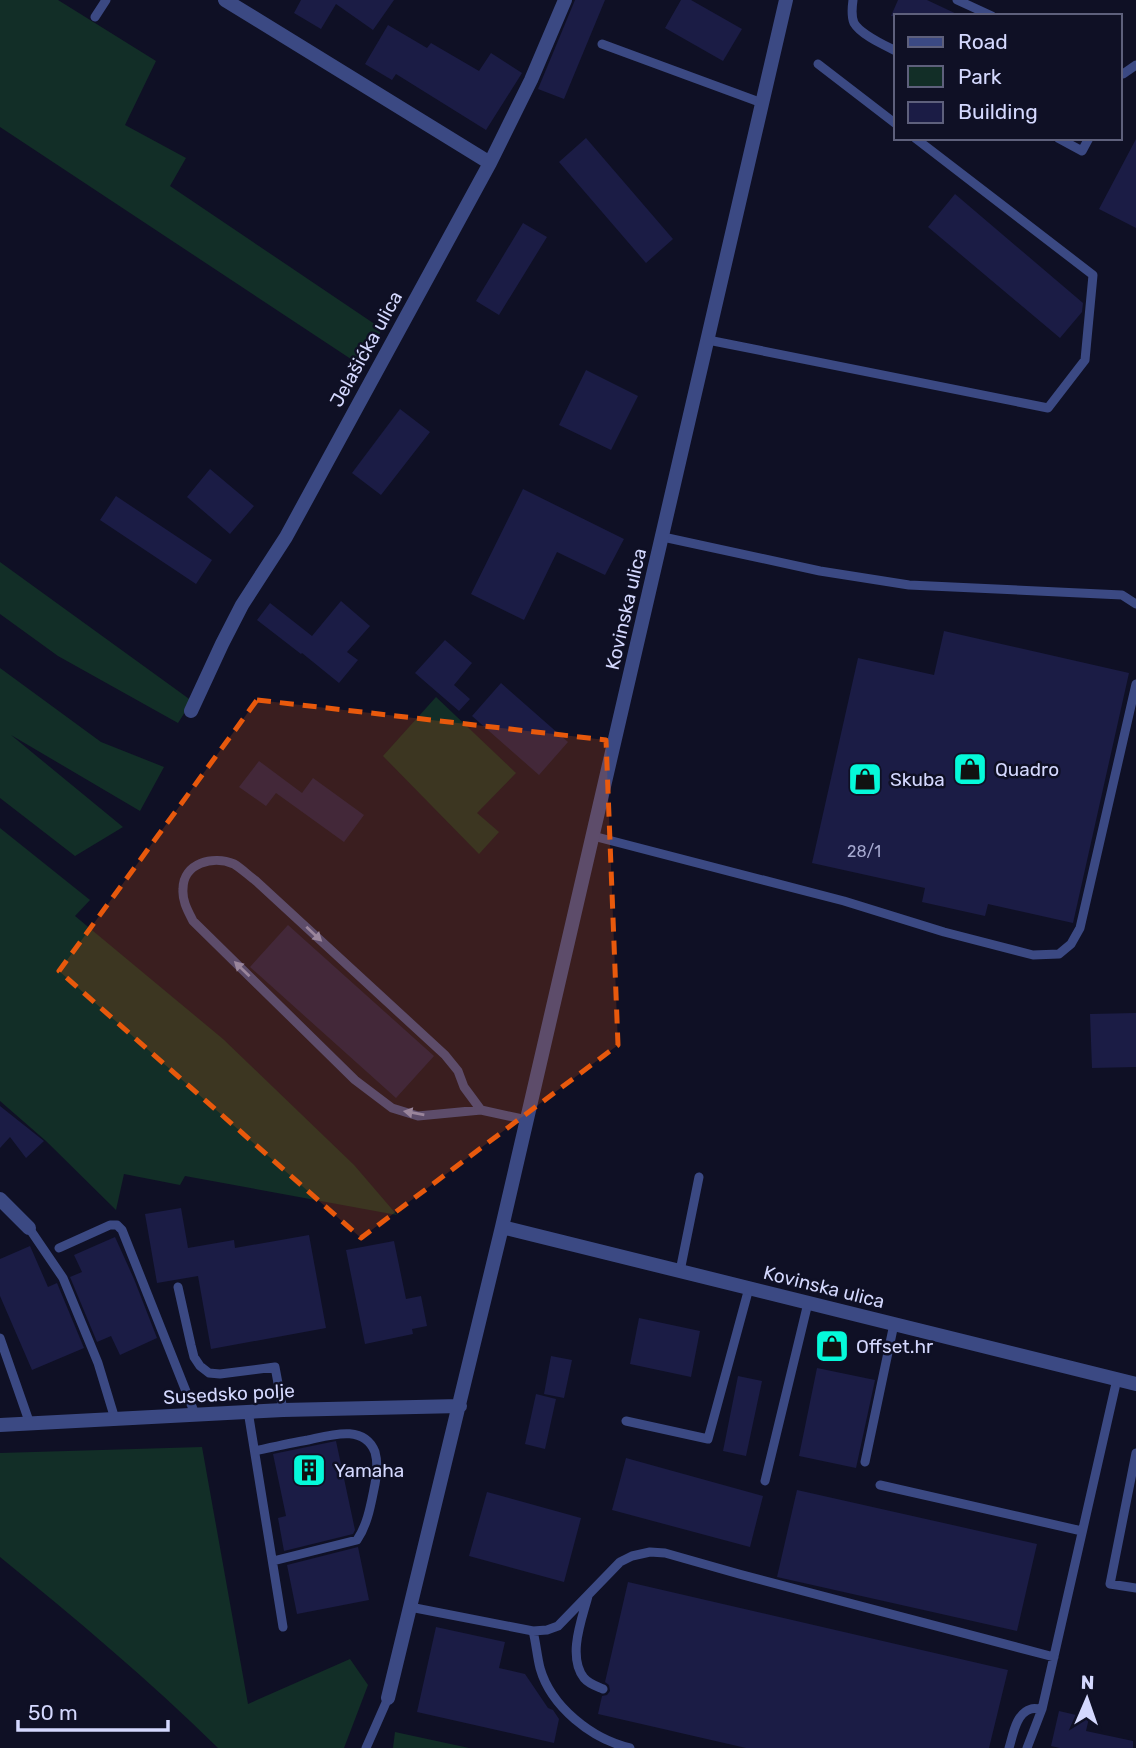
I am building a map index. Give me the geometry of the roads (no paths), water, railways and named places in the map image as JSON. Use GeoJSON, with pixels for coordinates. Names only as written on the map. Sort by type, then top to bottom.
{"type":"FeatureCollection","features":[{"type":"Feature","properties":{"kind":"street"},"geometry":{"type":"LineString","coordinates":[[225,0],[490,163]]}},
{"type":"Feature","properties":{"kind":"street","name":"Kovinska ulica"},"geometry":{"type":"LineString","coordinates":[[388,1698],[502,1227],[786,0]]}},
{"type":"Feature","properties":{"kind":"street","name":"Jelašićka ulica"},"geometry":{"type":"LineString","coordinates":[[191,711],[242,605],[286,537],[490,163],[531,80],[561,2]]}},
{"type":"Feature","properties":{"kind":"street"},"geometry":{"type":"LineString","coordinates":[[0,1199],[30,1228]]}},
{"type":"Feature","properties":{"kind":"street","name":"Kovinska ulica"},"geometry":{"type":"LineString","coordinates":[[502,1227],[1136,1384]]}},
{"type":"Feature","properties":{"kind":"street","name":"Susedsko polje"},"geometry":{"type":"LineString","coordinates":[[0,1425],[283,1409],[460,1406]]}},
{"type":"Feature","properties":{"kind":"lane"},"geometry":{"type":"LineString","coordinates":[[96,18],[106,0]]}},
{"type":"Feature","properties":{"kind":"lane"},"geometry":{"type":"LineString","coordinates":[[853,0],[854,23],[867,36],[894,50]]}},
{"type":"Feature","properties":{"kind":"lane"},"geometry":{"type":"LineString","coordinates":[[957,0],[988,14]]}},
{"type":"Feature","properties":{"kind":"lane"},"geometry":{"type":"LineString","coordinates":[[602,44],[762,103]]}},
{"type":"Feature","properties":{"kind":"lane"},"geometry":{"type":"LineString","coordinates":[[818,64],[894,122]]}},
{"type":"Feature","properties":{"kind":"lane"},"geometry":{"type":"LineString","coordinates":[[708,340],[1048,408],[1085,360],[1093,275],[918,140]]}},
{"type":"Feature","properties":{"kind":"lane"},"geometry":{"type":"LineString","coordinates":[[1062,140],[1082,151],[1088,140]]}},
{"type":"Feature","properties":{"kind":"lane"},"geometry":{"type":"LineString","coordinates":[[663,537],[820,571],[909,585],[1122,595],[1136,604]]}},
{"type":"Feature","properties":{"kind":"lane"},"geometry":{"type":"LineString","coordinates":[[593,836],[844,901],[1008,949],[1033,955],[1059,954],[1071,944],[1080,928],[1136,684]]}},
{"type":"Feature","properties":{"kind":"lane"},"geometry":{"type":"LineString","coordinates":[[481,1110],[464,1087],[458,1071],[445,1055],[256,881],[234,864],[217,860],[196,864],[187,874],[182,887],[193,921],[355,1080],[392,1108],[418,1116],[481,1110],[527,1120]]}},
{"type":"Feature","properties":{"kind":"lane"},"geometry":{"type":"LineString","coordinates":[[680,1271],[699,1177]]}},
{"type":"Feature","properties":{"kind":"lane"},"geometry":{"type":"LineString","coordinates":[[59,1248],[110,1225],[117,1225],[122,1230],[195,1415]]}},
{"type":"Feature","properties":{"kind":"lane"},"geometry":{"type":"LineString","coordinates":[[30,1228],[62,1278],[98,1363],[115,1419]]}},
{"type":"Feature","properties":{"kind":"lane"},"geometry":{"type":"LineString","coordinates":[[178,1287],[194,1357],[200,1366],[209,1373],[220,1374],[275,1367],[283,1409]]}},
{"type":"Feature","properties":{"kind":"lane"},"geometry":{"type":"LineString","coordinates":[[626,1422],[708,1440],[749,1288]]}},
{"type":"Feature","properties":{"kind":"lane"},"geometry":{"type":"LineString","coordinates":[[765,1481],[808,1303]]}},
{"type":"Feature","properties":{"kind":"lane"},"geometry":{"type":"LineString","coordinates":[[865,1462],[894,1324]]}},
{"type":"Feature","properties":{"kind":"lane"},"geometry":{"type":"LineString","coordinates":[[0,1338],[30,1423]]}},
{"type":"Feature","properties":{"kind":"lane"},"geometry":{"type":"LineString","coordinates":[[1027,1748],[1042,1709],[1117,1380]]}},
{"type":"Feature","properties":{"kind":"lane"},"geometry":{"type":"LineString","coordinates":[[248,1411],[284,1627]]}},
{"type":"Feature","properties":{"kind":"lane"},"geometry":{"type":"LineString","coordinates":[[255,1451],[348,1433],[364,1437],[371,1444],[378,1461],[364,1530],[357,1541],[273,1561]]}},
{"type":"Feature","properties":{"kind":"lane"},"geometry":{"type":"LineString","coordinates":[[1136,1453],[1110,1584],[1136,1588]]}},
{"type":"Feature","properties":{"kind":"lane"},"geometry":{"type":"LineString","coordinates":[[880,1485],[1082,1531]]}},
{"type":"Feature","properties":{"kind":"lane"},"geometry":{"type":"LineString","coordinates":[[410,1607],[533,1631],[547,1630],[558,1626],[620,1562],[650,1552],[665,1553],[1054,1657]]}},
{"type":"Feature","properties":{"kind":"lane"},"geometry":{"type":"LineString","coordinates":[[588,1594],[580,1627],[577,1662],[583,1677],[603,1689]]}},
{"type":"Feature","properties":{"kind":"lane"},"geometry":{"type":"LineString","coordinates":[[533,1631],[540,1670],[551,1692],[567,1712],[602,1738],[629,1748]]}},
{"type":"Feature","properties":{"kind":"lane"},"geometry":{"type":"LineString","coordinates":[[366,1748],[388,1698]]}},
{"type":"Feature","properties":{"kind":"lane"},"geometry":{"type":"LineString","coordinates":[[1009,1748],[1014,1728],[1021,1715],[1029,1709],[1042,1709]]}},
{"type":"Feature","properties":{"kind":"place","name":"Quadro"},"geometry":{"type":"Point","coordinates":[970,769]}},
{"type":"Feature","properties":{"kind":"place","name":"Skuba"},"geometry":{"type":"Point","coordinates":[865,779]}},
{"type":"Feature","properties":{"kind":"place","name":"Offset.hr"},"geometry":{"type":"Point","coordinates":[832,1346]}},
{"type":"Feature","properties":{"kind":"place","name":"Yamaha"},"geometry":{"type":"Point","coordinates":[309,1470]}}]}
